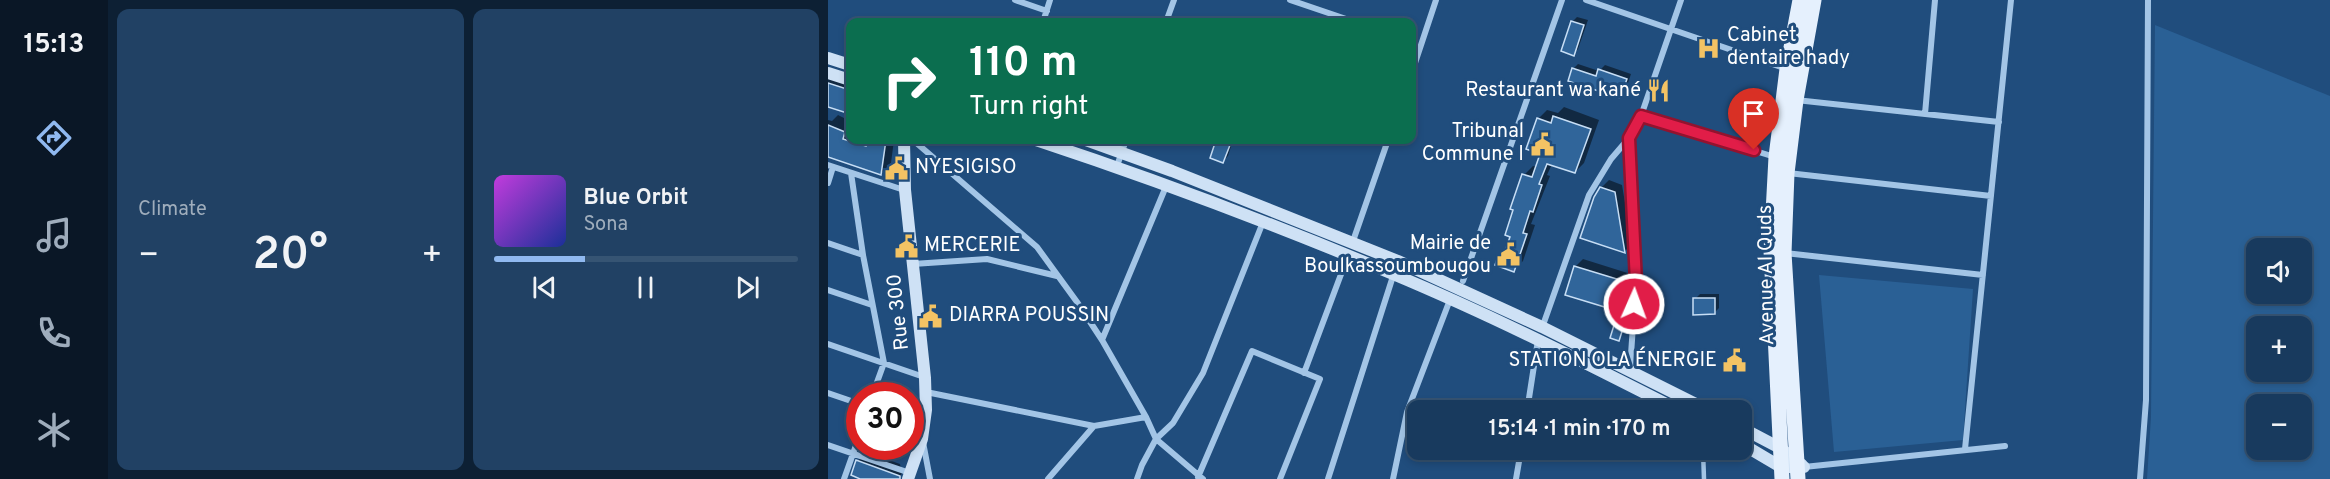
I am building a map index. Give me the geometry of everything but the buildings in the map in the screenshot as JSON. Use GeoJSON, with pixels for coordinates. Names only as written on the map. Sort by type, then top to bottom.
{"type":"FeatureCollection","features":[{"type":"Feature","properties":{"kind":"main road","name":"Avenue Al Quds"},"geometry":{"type":"LineString","coordinates":[[1782,473],[1770,251],[1776,157],[1787,69],[1800,0]]}},
{"type":"Feature","properties":{"kind":"main road","name":"Avenue Al Quds"},"geometry":{"type":"LineString","coordinates":[[1799,468],[1784,253],[1787,172],[1796,100],[1815,0]]}},
{"type":"Feature","properties":{"kind":"main road"},"geometry":{"type":"LineString","coordinates":[[828,58],[846,64]]}},
{"type":"Feature","properties":{"kind":"main road"},"geometry":{"type":"LineString","coordinates":[[828,73],[846,79]]}},
{"type":"Feature","properties":{"kind":"main road","name":"Rue 300"},"geometry":{"type":"LineString","coordinates":[[904,144],[905,190],[926,392],[924,425]]}},
{"type":"Feature","properties":{"kind":"main road"},"geometry":{"type":"LineString","coordinates":[[1048,144],[1167,184],[1394,274],[1538,339],[1658,400]]}},
{"type":"Feature","properties":{"kind":"main road"},"geometry":{"type":"LineString","coordinates":[[1124,146],[1352,243],[1459,284],[1630,369],[1687,400]]}},
{"type":"Feature","properties":{"kind":"main road"},"geometry":{"type":"LineString","coordinates":[[1752,433],[1780,448],[1799,468],[1782,473],[1752,451]]}},
{"type":"Feature","properties":{"kind":"main road","name":"Rue 300"},"geometry":{"type":"LineString","coordinates":[[909,476],[914,460]]}},
{"type":"Feature","properties":{"kind":"street"},"geometry":{"type":"LineString","coordinates":[[1015,0],[1047,11]]}},
{"type":"Feature","properties":{"kind":"street"},"geometry":{"type":"LineString","coordinates":[[1044,18],[1050,0]]}},
{"type":"Feature","properties":{"kind":"street"},"geometry":{"type":"LineString","coordinates":[[1167,18],[1174,0]]}},
{"type":"Feature","properties":{"kind":"street"},"geometry":{"type":"LineString","coordinates":[[1290,0],[1343,18]]}},
{"type":"Feature","properties":{"kind":"street"},"geometry":{"type":"LineString","coordinates":[[1416,60],[1436,0]]}},
{"type":"Feature","properties":{"kind":"street"},"geometry":{"type":"LineString","coordinates":[[1393,479],[1407,412],[1450,300],[1459,284],[1562,0]]}},
{"type":"Feature","properties":{"kind":"street"},"geometry":{"type":"LineString","coordinates":[[1586,0],[1787,69]]}},
{"type":"Feature","properties":{"kind":"street"},"geometry":{"type":"LineString","coordinates":[[1529,400],[1538,339],[1589,195],[1611,159],[1629,138],[1641,116],[1682,0]]}},
{"type":"Feature","properties":{"kind":"street"},"geometry":{"type":"LineString","coordinates":[[1925,114],[1935,0]]}},
{"type":"Feature","properties":{"kind":"street"},"geometry":{"type":"LineString","coordinates":[[1965,449],[2011,0]]}},
{"type":"Feature","properties":{"kind":"street"},"geometry":{"type":"LineString","coordinates":[[2140,479],[2146,400],[2148,0]]}},
{"type":"Feature","properties":{"kind":"street"},"geometry":{"type":"LineString","coordinates":[[1416,43],[1421,45]]}},
{"type":"Feature","properties":{"kind":"street"},"geometry":{"type":"LineString","coordinates":[[1796,100],[1999,122]]}},
{"type":"Feature","properties":{"kind":"street"},"geometry":{"type":"LineString","coordinates":[[1641,116],[1776,157]]}},
{"type":"Feature","properties":{"kind":"street"},"geometry":{"type":"LineString","coordinates":[[1629,138],[1636,282],[1630,369]]}},
{"type":"Feature","properties":{"kind":"street"},"geometry":{"type":"LineString","coordinates":[[918,144],[1036,247],[1102,340],[1156,439],[1201,478],[1251,351],[1320,380],[1280,479]]}},
{"type":"Feature","properties":{"kind":"street"},"geometry":{"type":"LineString","coordinates":[[1304,373],[1387,144]]}},
{"type":"Feature","properties":{"kind":"street"},"geometry":{"type":"LineString","coordinates":[[1117,166],[1124,146]]}},
{"type":"Feature","properties":{"kind":"street"},"geometry":{"type":"LineString","coordinates":[[828,183],[831,166],[905,190]]}},
{"type":"Feature","properties":{"kind":"street"},"geometry":{"type":"LineString","coordinates":[[1787,172],[1991,196]]}},
{"type":"Feature","properties":{"kind":"street"},"geometry":{"type":"LineString","coordinates":[[851,173],[863,255],[884,363],[877,382]]}},
{"type":"Feature","properties":{"kind":"street"},"geometry":{"type":"LineString","coordinates":[[1102,340],[1167,184]]}},
{"type":"Feature","properties":{"kind":"street"},"geometry":{"type":"LineString","coordinates":[[1137,479],[1156,439],[1179,414],[1203,374],[1263,222]]}},
{"type":"Feature","properties":{"kind":"street"},"geometry":{"type":"LineString","coordinates":[[828,243],[863,255]]}},
{"type":"Feature","properties":{"kind":"street"},"geometry":{"type":"LineString","coordinates":[[1784,253],[1983,275]]}},
{"type":"Feature","properties":{"kind":"street"},"geometry":{"type":"LineString","coordinates":[[913,264],[987,259],[1058,276]]}},
{"type":"Feature","properties":{"kind":"street"},"geometry":{"type":"LineString","coordinates":[[1328,479],[1398,261]]}},
{"type":"Feature","properties":{"kind":"street"},"geometry":{"type":"LineString","coordinates":[[828,290],[872,305]]}},
{"type":"Feature","properties":{"kind":"street"},"geometry":{"type":"LineString","coordinates":[[828,344],[925,378]]}},
{"type":"Feature","properties":{"kind":"street"},"geometry":{"type":"LineString","coordinates":[[926,392],[1094,426],[1146,417]]}},
{"type":"Feature","properties":{"kind":"street"},"geometry":{"type":"LineString","coordinates":[[828,393],[846,399]]}},
{"type":"Feature","properties":{"kind":"street"},"geometry":{"type":"LineString","coordinates":[[1048,479],[1094,426]]}},
{"type":"Feature","properties":{"kind":"street"},"geometry":{"type":"LineString","coordinates":[[924,439],[930,479]]}},
{"type":"Feature","properties":{"kind":"street"},"geometry":{"type":"LineString","coordinates":[[828,445],[846,451]]}},
{"type":"Feature","properties":{"kind":"street"},"geometry":{"type":"LineString","coordinates":[[1799,468],[2004,446]]}},
{"type":"Feature","properties":{"kind":"street"},"geometry":{"type":"LineString","coordinates":[[844,479],[851,460]]}},
{"type":"Feature","properties":{"kind":"street"},"geometry":{"type":"LineString","coordinates":[[870,460],[909,476]]}},
{"type":"Feature","properties":{"kind":"street"},"geometry":{"type":"LineString","coordinates":[[1516,479],[1519,460]]}},
{"type":"Feature","properties":{"kind":"lane"},"geometry":{"type":"LineString","coordinates":[[1703,460],[1704,479]]}},
{"type":"Feature","properties":{"kind":"shaded area"},"geometry":{"type":"Polygon","coordinates":[[[2155,25],[2330,96],[2330,479],[2147,479],[2151,417],[2155,25]]]}},
{"type":"Feature","properties":{"kind":"shaded area"},"geometry":{"type":"Polygon","coordinates":[[[1819,275],[1973,289],[1963,440],[1834,452],[1819,275]]]}},
{"type":"Feature","properties":{"kind":"place","name":"Cabinet dentaire hady"},"geometry":{"type":"Point","coordinates":[1709,48]}},
{"type":"Feature","properties":{"kind":"place","name":"Restaurant wa kané"},"geometry":{"type":"Point","coordinates":[1659,91]}},
{"type":"Feature","properties":{"kind":"place","name":"Tribunal Commune I"},"geometry":{"type":"Point","coordinates":[1542,144]}},
{"type":"Feature","properties":{"kind":"place","name":"NYESIGISO"},"geometry":{"type":"Point","coordinates":[897,168]}},
{"type":"Feature","properties":{"kind":"place","name":"MERCERIE"},"geometry":{"type":"Point","coordinates":[906,246]}},
{"type":"Feature","properties":{"kind":"place","name":"Mairie de Boulkassoumbougou"},"geometry":{"type":"Point","coordinates":[1509,255]}},
{"type":"Feature","properties":{"kind":"place","name":"DIARRA POUSSIN"},"geometry":{"type":"Point","coordinates":[931,316]}},
{"type":"Feature","properties":{"kind":"place","name":"STATION OLA ÉNERGIE"},"geometry":{"type":"Point","coordinates":[1735,361]}},
{"type":"Feature","properties":{"kind":"route"},"geometry":{"type":"LineString","coordinates":[[1634,304],[1636,282],[1629,138],[1641,116],[1754,150]]}}]}
